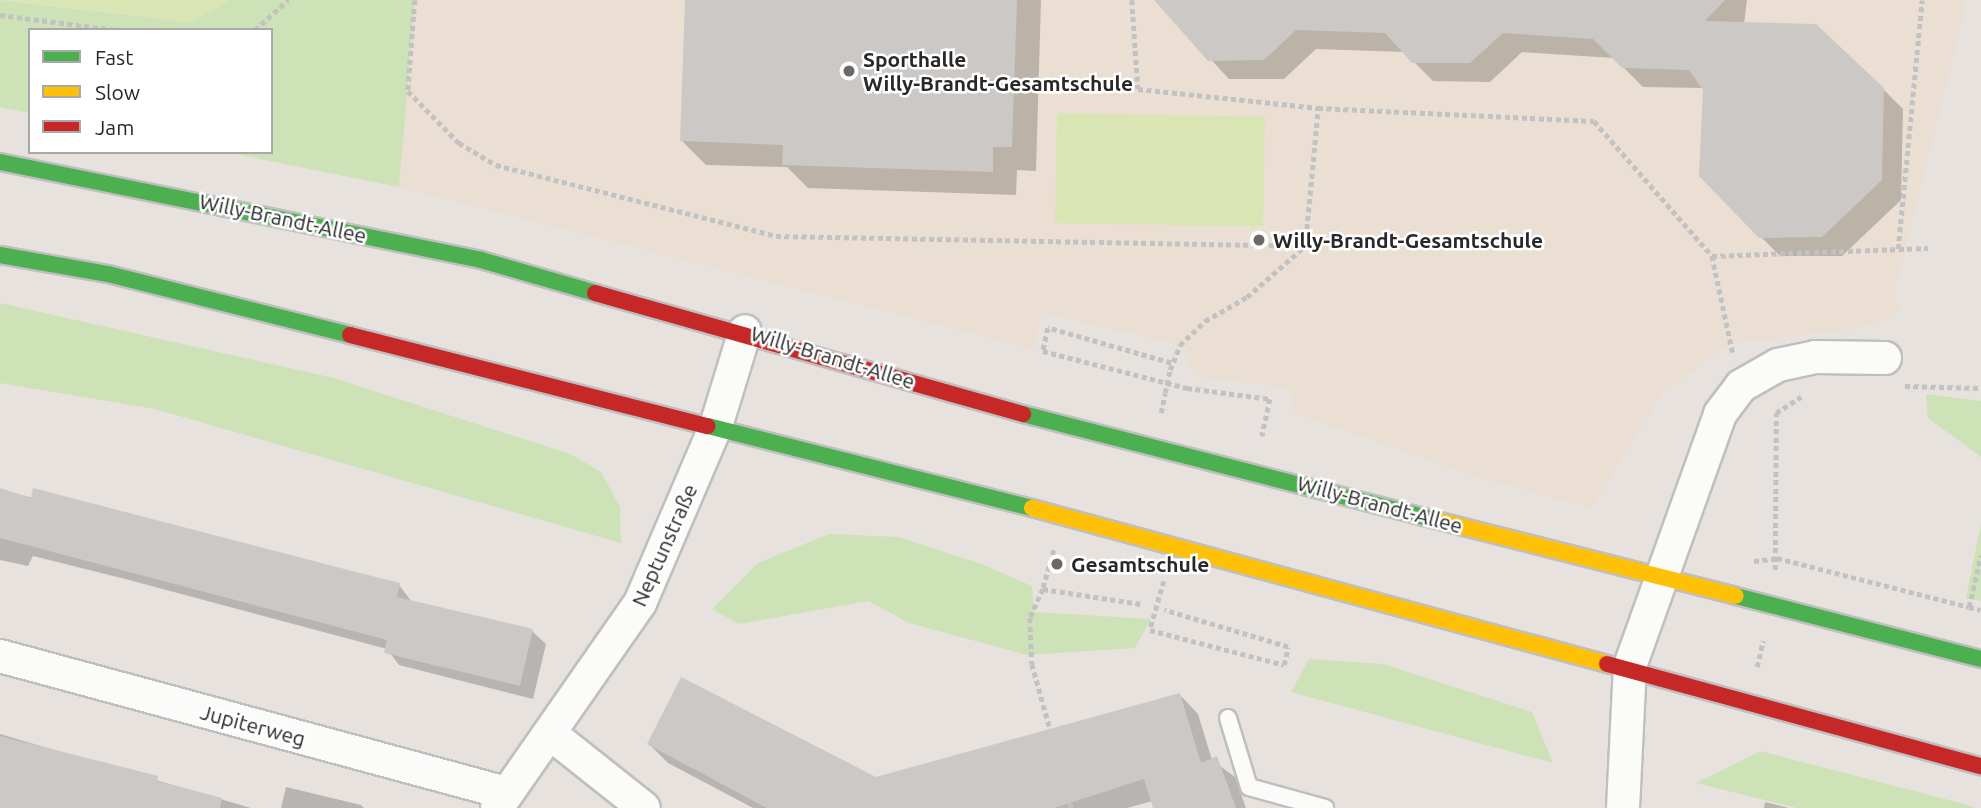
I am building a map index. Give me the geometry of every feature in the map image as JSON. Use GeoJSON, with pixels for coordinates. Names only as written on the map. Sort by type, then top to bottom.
{"type":"FeatureCollection","features":[{"type":"Feature","properties":{"kind":"main road","name":"Willy-Brandt-Allee"},"geometry":{"type":"LineString","coordinates":[[0,162],[481,261],[745,331],[1012,411],[1660,577],[1769,608],[1981,659]]}},
{"type":"Feature","properties":{"kind":"main road"},"geometry":{"type":"LineString","coordinates":[[0,255],[108,274],[716,426],[1630,666],[1981,766]]}},
{"type":"Feature","properties":{"kind":"street","name":"Neptunstraße"},"geometry":{"type":"LineString","coordinates":[[501,801],[552,736],[640,603],[716,426],[745,331]]}},
{"type":"Feature","properties":{"kind":"street"},"geometry":{"type":"LineString","coordinates":[[1623,808],[1630,666],[1720,414],[1741,386],[1778,365],[1815,357],[1889,372]]}},
{"type":"Feature","properties":{"kind":"street","name":"Jupiterweg"},"geometry":{"type":"LineString","coordinates":[[0,656],[501,801]]}},
{"type":"Feature","properties":{"kind":"street"},"geometry":{"type":"LineString","coordinates":[[552,736],[643,808]]}},
{"type":"Feature","properties":{"kind":"lane"},"geometry":{"type":"LineString","coordinates":[[1227,718],[1249,787],[1325,808]]}},
{"type":"Feature","properties":{"kind":"path"},"geometry":{"type":"LineString","coordinates":[[257,28],[288,0]]}},
{"type":"Feature","properties":{"kind":"path"},"geometry":{"type":"LineString","coordinates":[[415,0],[408,91],[459,143],[496,166],[776,236],[1305,246]]}},
{"type":"Feature","properties":{"kind":"path"},"geometry":{"type":"LineString","coordinates":[[1132,0],[1138,89],[1318,108],[1594,121],[1712,256],[1741,386]]}},
{"type":"Feature","properties":{"kind":"path"},"geometry":{"type":"LineString","coordinates":[[1898,249],[1922,0]]}},
{"type":"Feature","properties":{"kind":"path"},"geometry":{"type":"LineString","coordinates":[[0,15],[101,28]]}},
{"type":"Feature","properties":{"kind":"path"},"geometry":{"type":"LineString","coordinates":[[1165,393],[1171,363],[1205,321],[1247,297],[1305,246],[1318,108]]}},
{"type":"Feature","properties":{"kind":"path"},"geometry":{"type":"LineString","coordinates":[[1712,256],[1928,248]]}},
{"type":"Feature","properties":{"kind":"path"},"geometry":{"type":"LineString","coordinates":[[1171,363],[1048,328],[1043,351],[1187,387],[1270,399],[1256,472]]}},
{"type":"Feature","properties":{"kind":"path"},"geometry":{"type":"LineString","coordinates":[[1889,372],[1981,388]]}},
{"type":"Feature","properties":{"kind":"path"},"geometry":{"type":"LineString","coordinates":[[1751,701],[1777,558],[1776,413],[1804,394]]}},
{"type":"Feature","properties":{"kind":"path"},"geometry":{"type":"LineString","coordinates":[[1050,729],[1032,664],[1030,618],[1043,589],[1064,516]]}},
{"type":"Feature","properties":{"kind":"path"},"geometry":{"type":"LineString","coordinates":[[1164,610],[1288,648],[1283,665],[1150,630],[1175,547]]}},
{"type":"Feature","properties":{"kind":"path"},"geometry":{"type":"LineString","coordinates":[[1969,607],[1981,555]]}},
{"type":"Feature","properties":{"kind":"path"},"geometry":{"type":"LineString","coordinates":[[1738,564],[1777,558],[1981,610]]}},
{"type":"Feature","properties":{"kind":"path"},"geometry":{"type":"LineString","coordinates":[[1043,589],[1141,604]]}},
{"type":"Feature","properties":{"kind":"shaded area","name":"Willy-Brandt-Gesamtschule"},"geometry":{"type":"Polygon","coordinates":[[[415,0],[1967,0],[1894,294],[1900,310],[1862,328],[1730,343],[1662,394],[1591,508],[1484,479],[1294,413],[1292,388],[1196,377],[1180,345],[1043,313],[1033,349],[399,187],[415,0]]]}},
{"type":"Feature","properties":{"kind":"green space"},"geometry":{"type":"Polygon","coordinates":[[[0,0],[188,22],[231,0],[415,0],[399,187],[236,154],[273,154],[273,28],[28,28],[28,113],[0,107],[0,0]]]}},
{"type":"Feature","properties":{"kind":"green space"},"geometry":{"type":"Polygon","coordinates":[[[4,0],[231,0],[189,22],[4,0]]]}},
{"type":"Feature","properties":{"kind":"green space"},"geometry":{"type":"Polygon","coordinates":[[[1057,113],[1265,117],[1263,227],[1055,223],[1057,113]]]}},
{"type":"Feature","properties":{"kind":"green space"},"geometry":{"type":"Polygon","coordinates":[[[0,303],[334,378],[570,454],[601,472],[620,507],[621,543],[155,409],[0,383],[0,303]]]}},
{"type":"Feature","properties":{"kind":"green space"},"geometry":{"type":"Polygon","coordinates":[[[1926,394],[1981,401],[1981,457],[1928,418],[1926,394]]]}},
{"type":"Feature","properties":{"kind":"green space"},"geometry":{"type":"Polygon","coordinates":[[[1981,523],[1981,601],[1966,598],[1981,523]]]}},
{"type":"Feature","properties":{"kind":"green space"},"geometry":{"type":"Polygon","coordinates":[[[829,534],[898,537],[982,564],[1032,586],[1034,612],[1151,619],[1135,648],[1027,655],[909,623],[868,601],[739,624],[712,609],[758,563],[829,534]]]}},
{"type":"Feature","properties":{"kind":"green space"},"geometry":{"type":"Polygon","coordinates":[[[1309,659],[1383,664],[1532,712],[1553,763],[1291,692],[1309,659]]]}},
{"type":"Feature","properties":{"kind":"green space"},"geometry":{"type":"Polygon","coordinates":[[[1760,751],[1976,808],[1797,808],[1696,783],[1760,751]]]}},
{"type":"Feature","properties":{"kind":"building","name":"Sporthalle Willy-Brandt-Gesamtschule"},"geometry":{"type":"Polygon","coordinates":[[[685,0],[1017,0],[1012,147],[993,147],[993,172],[782,165],[783,145],[680,141],[685,0]]]}},
{"type":"Feature","properties":{"kind":"building"},"geometry":{"type":"Polygon","coordinates":[[[1154,0],[1725,0],[1705,21],[1816,24],[1884,88],[1882,180],[1822,237],[1759,238],[1699,176],[1703,90],[1689,70],[1622,68],[1593,39],[1503,33],[1470,63],[1412,63],[1385,33],[1296,30],[1264,60],[1208,61],[1154,0]]]}},
{"type":"Feature","properties":{"kind":"building"},"geometry":{"type":"Polygon","coordinates":[[[0,488],[31,498],[33,488],[400,583],[397,597],[533,629],[520,686],[384,653],[387,640],[0,538],[0,488]]]}},
{"type":"Feature","properties":{"kind":"building"},"geometry":{"type":"Polygon","coordinates":[[[681,677],[876,777],[1180,693],[1201,763],[1217,756],[1236,808],[1153,808],[1144,779],[1054,808],[767,808],[647,744],[681,677]]]}},
{"type":"Feature","properties":{"kind":"building"},"geometry":{"type":"Polygon","coordinates":[[[0,736],[158,776],[157,781],[222,798],[220,808],[0,808],[0,736]]]}},
{"type":"Feature","properties":{"kind":"traffic: fast"},"geometry":{"type":"LineString","coordinates":[[0,162],[481,260],[595,293]]}},
{"type":"Feature","properties":{"kind":"traffic: fast"},"geometry":{"type":"LineString","coordinates":[[0,255],[108,274],[350,335]]}},
{"type":"Feature","properties":{"kind":"traffic: fast"},"geometry":{"type":"LineString","coordinates":[[1023,414],[1436,520]]}},
{"type":"Feature","properties":{"kind":"traffic: fast"},"geometry":{"type":"LineString","coordinates":[[708,426],[1032,508]]}},
{"type":"Feature","properties":{"kind":"traffic: fast"},"geometry":{"type":"LineString","coordinates":[[1736,596],[1981,659]]}},
{"type":"Feature","properties":{"kind":"traffic: slow"},"geometry":{"type":"LineString","coordinates":[[1032,508],[1607,664]]}},
{"type":"Feature","properties":{"kind":"traffic: slow"},"geometry":{"type":"LineString","coordinates":[[1436,520],[1736,596]]}},
{"type":"Feature","properties":{"kind":"traffic: jam"},"geometry":{"type":"LineString","coordinates":[[595,293],[1023,414]]}},
{"type":"Feature","properties":{"kind":"traffic: jam"},"geometry":{"type":"LineString","coordinates":[[350,335],[708,426]]}},
{"type":"Feature","properties":{"kind":"traffic: jam"},"geometry":{"type":"LineString","coordinates":[[1607,664],[1981,766]]}},
{"type":"Feature","properties":{"kind":"place","name":"Sporthalle Willy-Brandt-Gesamtschule"},"geometry":{"type":"Point","coordinates":[849,71]}},
{"type":"Feature","properties":{"kind":"place","name":"Willy-Brandt-Gesamtschule"},"geometry":{"type":"Point","coordinates":[1259,240]}},
{"type":"Feature","properties":{"kind":"place","name":"Gesamtschule"},"geometry":{"type":"Point","coordinates":[1057,564]}}]}
